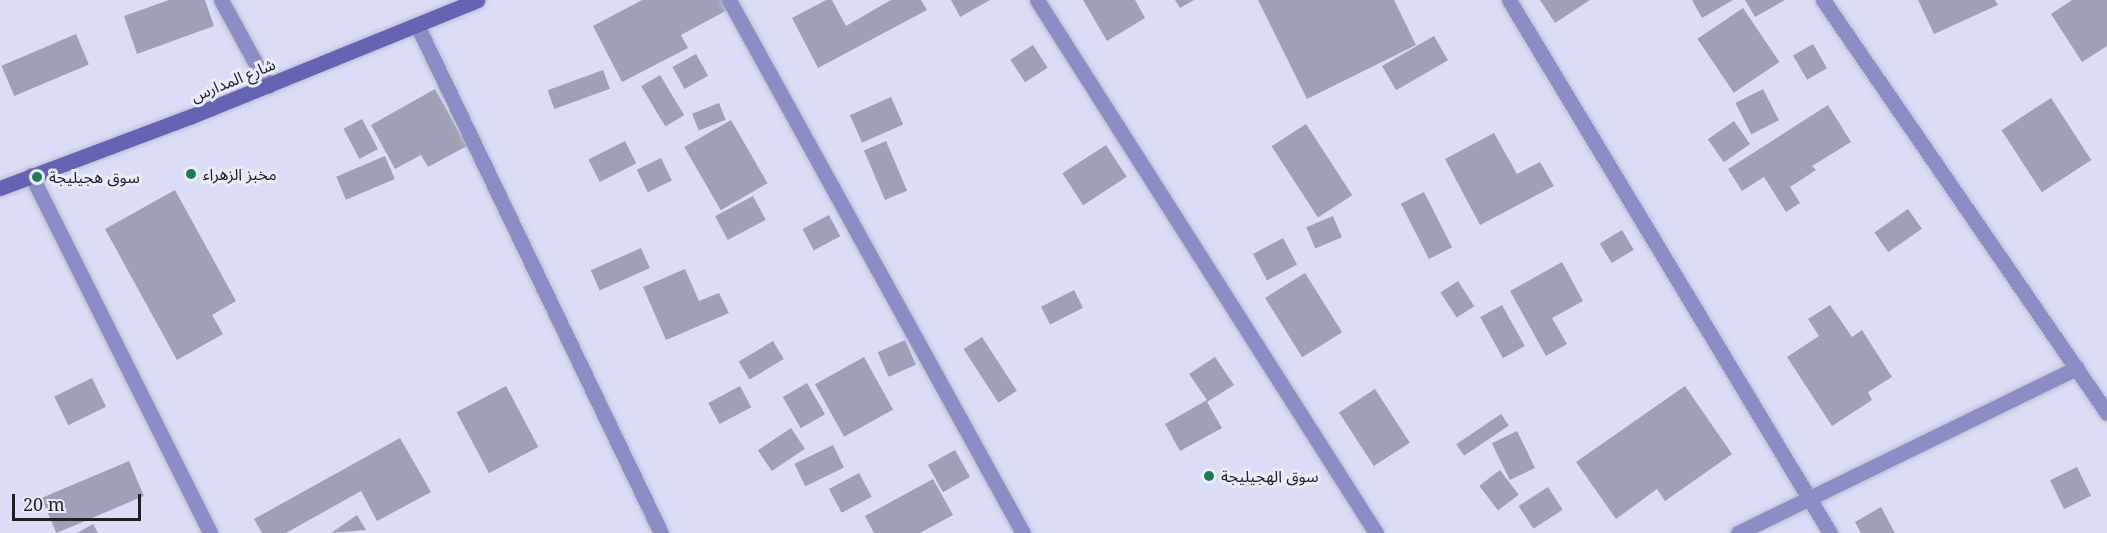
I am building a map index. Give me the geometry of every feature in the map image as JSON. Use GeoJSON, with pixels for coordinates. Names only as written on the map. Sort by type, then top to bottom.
{"type":"FeatureCollection","features":[{"type":"Feature","properties":{"kind":"street"},"geometry":{"type":"LineString","coordinates":[[221,0],[268,86]]}},
{"type":"Feature","properties":{"kind":"street","name":"شارع المدارس"},"geometry":{"type":"LineString","coordinates":[[0,188],[268,86],[477,0]]}},
{"type":"Feature","properties":{"kind":"street"},"geometry":{"type":"LineString","coordinates":[[729,0],[1023,533]]}},
{"type":"Feature","properties":{"kind":"street"},"geometry":{"type":"LineString","coordinates":[[1037,0],[1376,533]]}},
{"type":"Feature","properties":{"kind":"street"},"geometry":{"type":"LineString","coordinates":[[1509,0],[1830,533]]}},
{"type":"Feature","properties":{"kind":"street"},"geometry":{"type":"LineString","coordinates":[[1823,0],[2107,412]]}},
{"type":"Feature","properties":{"kind":"street"},"geometry":{"type":"LineString","coordinates":[[417,25],[661,533]]}},
{"type":"Feature","properties":{"kind":"street"},"geometry":{"type":"LineString","coordinates":[[31,175],[210,533]]}},
{"type":"Feature","properties":{"kind":"street"},"geometry":{"type":"LineString","coordinates":[[1738,533],[2077,368]]}},
{"type":"Feature","properties":{"kind":"building"},"geometry":{"type":"Polygon","coordinates":[[[169,0],[205,0],[214,26],[137,54],[124,16],[169,0]]]}},
{"type":"Feature","properties":{"kind":"building"},"geometry":{"type":"Polygon","coordinates":[[[642,0],[732,0],[735,6],[681,35],[688,48],[622,82],[593,26],[642,0]]]}},
{"type":"Feature","properties":{"kind":"building"},"geometry":{"type":"Polygon","coordinates":[[[826,0],[832,0],[846,26],[891,0],[921,0],[927,10],[818,68],[792,18],[826,0]]]}},
{"type":"Feature","properties":{"kind":"building"},"geometry":{"type":"Polygon","coordinates":[[[951,0],[990,0],[960,17],[951,0]]]}},
{"type":"Feature","properties":{"kind":"building"},"geometry":{"type":"Polygon","coordinates":[[[1083,0],[1135,0],[1145,18],[1107,41],[1083,0]]]}},
{"type":"Feature","properties":{"kind":"building"},"geometry":{"type":"Polygon","coordinates":[[[1175,0],[1194,0],[1180,8],[1175,0]]]}},
{"type":"Feature","properties":{"kind":"building"},"geometry":{"type":"Polygon","coordinates":[[[1258,0],[1394,0],[1416,45],[1307,99],[1258,0]]]}},
{"type":"Feature","properties":{"kind":"building"},"geometry":{"type":"Polygon","coordinates":[[[1540,0],[1590,0],[1555,23],[1540,0]]]}},
{"type":"Feature","properties":{"kind":"building"},"geometry":{"type":"Polygon","coordinates":[[[1692,0],[1733,0],[1702,18],[1692,0]]]}},
{"type":"Feature","properties":{"kind":"building"},"geometry":{"type":"Polygon","coordinates":[[[1745,0],[1785,0],[1755,17],[1745,0]]]}},
{"type":"Feature","properties":{"kind":"building"},"geometry":{"type":"Polygon","coordinates":[[[1918,0],[1995,0],[1998,5],[1934,34],[1918,0]]]}},
{"type":"Feature","properties":{"kind":"building"},"geometry":{"type":"Polygon","coordinates":[[[2072,0],[2107,0],[2107,46],[2082,62],[2051,14],[2072,0]]]}},
{"type":"Feature","properties":{"kind":"building"},"geometry":{"type":"Polygon","coordinates":[[[1743,8],[1779,62],[1734,93],[1697,39],[1743,8]]]}},
{"type":"Feature","properties":{"kind":"building"},"geometry":{"type":"Polygon","coordinates":[[[76,34],[89,64],[14,96],[1,66],[76,34]]]}},
{"type":"Feature","properties":{"kind":"building"},"geometry":{"type":"Polygon","coordinates":[[[1434,36],[1448,60],[1396,90],[1382,66],[1434,36]]]}},
{"type":"Feature","properties":{"kind":"building"},"geometry":{"type":"Polygon","coordinates":[[[1813,44],[1827,68],[1807,80],[1793,56],[1813,44]]]}},
{"type":"Feature","properties":{"kind":"building"},"geometry":{"type":"Polygon","coordinates":[[[1033,45],[1048,68],[1025,82],[1010,60],[1033,45]]]}},
{"type":"Feature","properties":{"kind":"building"},"geometry":{"type":"Polygon","coordinates":[[[696,54],[708,76],[685,89],[672,67],[696,54]]]}},
{"type":"Feature","properties":{"kind":"building"},"geometry":{"type":"Polygon","coordinates":[[[603,70],[610,89],[554,109],[548,90],[603,70]]]}},
{"type":"Feature","properties":{"kind":"building"},"geometry":{"type":"Polygon","coordinates":[[[660,75],[684,115],[665,127],[641,86],[660,75]]]}},
{"type":"Feature","properties":{"kind":"building"},"geometry":{"type":"Polygon","coordinates":[[[435,89],[467,146],[428,167],[421,155],[395,169],[371,125],[435,89]]]}},
{"type":"Feature","properties":{"kind":"building"},"geometry":{"type":"Polygon","coordinates":[[[1763,89],[1779,120],[1751,134],[1735,103],[1763,89]]]}},
{"type":"Feature","properties":{"kind":"building"},"geometry":{"type":"Polygon","coordinates":[[[891,97],[903,124],[862,143],[850,115],[891,97]]]}},
{"type":"Feature","properties":{"kind":"building"},"geometry":{"type":"Polygon","coordinates":[[[2051,98],[2091,160],[2042,192],[2002,130],[2051,98]]]}},
{"type":"Feature","properties":{"kind":"building"},"geometry":{"type":"Polygon","coordinates":[[[719,103],[726,120],[699,131],[692,114],[719,103]]]}},
{"type":"Feature","properties":{"kind":"building"},"geometry":{"type":"Polygon","coordinates":[[[1828,105],[1851,142],[1812,166],[1816,170],[1790,187],[1800,203],[1786,212],[1764,177],[1742,191],[1728,169],[1828,105]]]}},
{"type":"Feature","properties":{"kind":"building"},"geometry":{"type":"Polygon","coordinates":[[[362,119],[378,149],[359,159],[343,129],[362,119]]]}},
{"type":"Feature","properties":{"kind":"building"},"geometry":{"type":"Polygon","coordinates":[[[731,120],[768,183],[721,210],[684,147],[731,120]]]}},
{"type":"Feature","properties":{"kind":"building"},"geometry":{"type":"Polygon","coordinates":[[[1734,121],[1750,144],[1724,162],[1708,139],[1734,121]]]}},
{"type":"Feature","properties":{"kind":"building"},"geometry":{"type":"Polygon","coordinates":[[[1306,124],[1352,195],[1318,218],[1272,146],[1306,124]]]}},
{"type":"Feature","properties":{"kind":"building"},"geometry":{"type":"Polygon","coordinates":[[[1494,133],[1517,174],[1540,162],[1554,186],[1480,225],[1445,159],[1494,133]]]}},
{"type":"Feature","properties":{"kind":"building"},"geometry":{"type":"Polygon","coordinates":[[[625,141],[636,163],[600,182],[588,160],[625,141]]]}},
{"type":"Feature","properties":{"kind":"building"},"geometry":{"type":"Polygon","coordinates":[[[886,141],[907,191],[885,200],[864,150],[886,141]]]}},
{"type":"Feature","properties":{"kind":"building"},"geometry":{"type":"Polygon","coordinates":[[[1106,145],[1127,177],[1083,205],[1062,173],[1106,145]]]}},
{"type":"Feature","properties":{"kind":"building"},"geometry":{"type":"Polygon","coordinates":[[[385,156],[395,179],[346,200],[336,177],[385,156]]]}},
{"type":"Feature","properties":{"kind":"building"},"geometry":{"type":"Polygon","coordinates":[[[661,158],[672,180],[648,192],[637,170],[661,158]]]}},
{"type":"Feature","properties":{"kind":"building"},"geometry":{"type":"Polygon","coordinates":[[[175,190],[236,301],[212,315],[223,334],[177,360],[105,229],[175,190]]]}},
{"type":"Feature","properties":{"kind":"building"},"geometry":{"type":"Polygon","coordinates":[[[1424,192],[1452,247],[1429,259],[1401,204],[1424,192]]]}},
{"type":"Feature","properties":{"kind":"building"},"geometry":{"type":"Polygon","coordinates":[[[753,196],[766,220],[728,240],[715,216],[753,196]]]}},
{"type":"Feature","properties":{"kind":"building"},"geometry":{"type":"Polygon","coordinates":[[[1908,209],[1922,229],[1888,252],[1874,233],[1908,209]]]}},
{"type":"Feature","properties":{"kind":"building"},"geometry":{"type":"Polygon","coordinates":[[[829,215],[840,236],[814,250],[803,229],[829,215]]]}},
{"type":"Feature","properties":{"kind":"building"},"geometry":{"type":"Polygon","coordinates":[[[1333,216],[1342,237],[1315,249],[1306,227],[1333,216]]]}},
{"type":"Feature","properties":{"kind":"building"},"geometry":{"type":"Polygon","coordinates":[[[1622,230],[1634,250],[1612,263],[1600,243],[1622,230]]]}},
{"type":"Feature","properties":{"kind":"building"},"geometry":{"type":"Polygon","coordinates":[[[1283,238],[1297,264],[1267,280],[1253,254],[1283,238]]]}},
{"type":"Feature","properties":{"kind":"building"},"geometry":{"type":"Polygon","coordinates":[[[641,248],[650,268],[600,290],[591,270],[641,248]]]}},
{"type":"Feature","properties":{"kind":"building"},"geometry":{"type":"Polygon","coordinates":[[[1562,262],[1583,301],[1552,318],[1567,344],[1546,356],[1510,291],[1562,262]]]}},
{"type":"Feature","properties":{"kind":"building"},"geometry":{"type":"Polygon","coordinates":[[[685,269],[699,301],[719,293],[729,313],[666,340],[643,287],[685,269]]]}},
{"type":"Feature","properties":{"kind":"building"},"geometry":{"type":"Polygon","coordinates":[[[1305,273],[1342,332],[1302,357],[1265,298],[1305,273]]]}},
{"type":"Feature","properties":{"kind":"building"},"geometry":{"type":"Polygon","coordinates":[[[1458,281],[1474,306],[1457,318],[1440,292],[1458,281]]]}},
{"type":"Feature","properties":{"kind":"building"},"geometry":{"type":"Polygon","coordinates":[[[1074,290],[1083,308],[1050,325],[1041,307],[1074,290]]]}},
{"type":"Feature","properties":{"kind":"building"},"geometry":{"type":"Polygon","coordinates":[[[1502,305],[1525,346],[1503,358],[1480,317],[1502,305]]]}},
{"type":"Feature","properties":{"kind":"building"},"geometry":{"type":"Polygon","coordinates":[[[1830,305],[1852,337],[1862,330],[1892,377],[1868,392],[1872,400],[1832,426],[1787,357],[1819,336],[1808,319],[1830,305]]]}},
{"type":"Feature","properties":{"kind":"building"},"geometry":{"type":"Polygon","coordinates":[[[982,337],[1017,391],[998,403],[964,349],[982,337]]]}},
{"type":"Feature","properties":{"kind":"building"},"geometry":{"type":"Polygon","coordinates":[[[905,340],[916,365],[889,377],[878,352],[905,340]]]}},
{"type":"Feature","properties":{"kind":"building"},"geometry":{"type":"Polygon","coordinates":[[[773,341],[784,359],[750,380],[739,362],[773,341]]]}},
{"type":"Feature","properties":{"kind":"building"},"geometry":{"type":"Polygon","coordinates":[[[864,357],[893,409],[844,437],[815,384],[864,357]]]}},
{"type":"Feature","properties":{"kind":"building"},"geometry":{"type":"Polygon","coordinates":[[[1215,357],[1234,385],[1207,402],[1222,428],[1180,451],[1165,424],[1207,400],[1189,374],[1215,357]]]}},
{"type":"Feature","properties":{"kind":"building"},"geometry":{"type":"Polygon","coordinates":[[[92,378],[106,407],[68,425],[54,396],[92,378]]]}},
{"type":"Feature","properties":{"kind":"building"},"geometry":{"type":"Polygon","coordinates":[[[807,383],[825,414],[801,428],[783,397],[807,383]]]}},
{"type":"Feature","properties":{"kind":"building"},"geometry":{"type":"Polygon","coordinates":[[[506,386],[538,447],[489,473],[457,412],[506,386]]]}},
{"type":"Feature","properties":{"kind":"building"},"geometry":{"type":"Polygon","coordinates":[[[740,386],[751,407],[719,424],[708,403],[740,386]]]}},
{"type":"Feature","properties":{"kind":"building"},"geometry":{"type":"Polygon","coordinates":[[[1685,386],[1732,454],[1665,501],[1657,489],[1616,519],[1576,462],[1685,386]]]}},
{"type":"Feature","properties":{"kind":"building"},"geometry":{"type":"Polygon","coordinates":[[[1375,389],[1410,443],[1374,466],[1339,412],[1375,389]]]}},
{"type":"Feature","properties":{"kind":"building"},"geometry":{"type":"Polygon","coordinates":[[[1501,414],[1509,426],[1464,456],[1456,444],[1501,414]]]}},
{"type":"Feature","properties":{"kind":"building"},"geometry":{"type":"Polygon","coordinates":[[[791,428],[805,449],[772,471],[758,450],[791,428]]]}},
{"type":"Feature","properties":{"kind":"building"},"geometry":{"type":"Polygon","coordinates":[[[1517,431],[1535,468],[1510,480],[1492,443],[1517,431]]]}},
{"type":"Feature","properties":{"kind":"building"},"geometry":{"type":"Polygon","coordinates":[[[400,438],[431,492],[377,521],[361,491],[286,533],[262,533],[254,519],[400,438]]]}},
{"type":"Feature","properties":{"kind":"building"},"geometry":{"type":"Polygon","coordinates":[[[833,445],[844,467],[805,486],[794,464],[833,445]]]}},
{"type":"Feature","properties":{"kind":"building"},"geometry":{"type":"Polygon","coordinates":[[[955,450],[970,477],[943,492],[928,465],[955,450]]]}},
{"type":"Feature","properties":{"kind":"building"},"geometry":{"type":"Polygon","coordinates":[[[129,461],[144,496],[57,533],[42,498],[129,461]]]}},
{"type":"Feature","properties":{"kind":"building"},"geometry":{"type":"Polygon","coordinates":[[[2077,467],[2091,496],[2064,509],[2050,480],[2077,467]]]}},
{"type":"Feature","properties":{"kind":"building"},"geometry":{"type":"Polygon","coordinates":[[[1500,470],[1519,495],[1498,510],[1479,486],[1500,470]]]}},
{"type":"Feature","properties":{"kind":"building"},"geometry":{"type":"Polygon","coordinates":[[[859,473],[872,497],[842,513],[829,489],[859,473]]]}},
{"type":"Feature","properties":{"kind":"building"},"geometry":{"type":"Polygon","coordinates":[[[933,479],[953,515],[920,533],[874,533],[865,516],[933,479]]]}},
{"type":"Feature","properties":{"kind":"building"},"geometry":{"type":"Polygon","coordinates":[[[1548,487],[1563,510],[1533,529],[1519,506],[1548,487]]]}},
{"type":"Feature","properties":{"kind":"building"},"geometry":{"type":"Polygon","coordinates":[[[1881,507],[1895,533],[1861,533],[1855,522],[1881,507]]]}},
{"type":"Feature","properties":{"kind":"building"},"geometry":{"type":"Polygon","coordinates":[[[357,515],[366,530],[331,533],[357,515]]]}},
{"type":"Feature","properties":{"kind":"building"},"geometry":{"type":"Polygon","coordinates":[[[93,524],[98,533],[77,533],[93,524]]]}},
{"type":"Feature","properties":{"kind":"place","name":"مخبز الزهراء"},"geometry":{"type":"Point","coordinates":[191,174]}},
{"type":"Feature","properties":{"kind":"place","name":"سوق هجيليجة"},"geometry":{"type":"Point","coordinates":[37,177]}},
{"type":"Feature","properties":{"kind":"place","name":"سوق الهجيليجة"},"geometry":{"type":"Point","coordinates":[1209,476]}}]}
